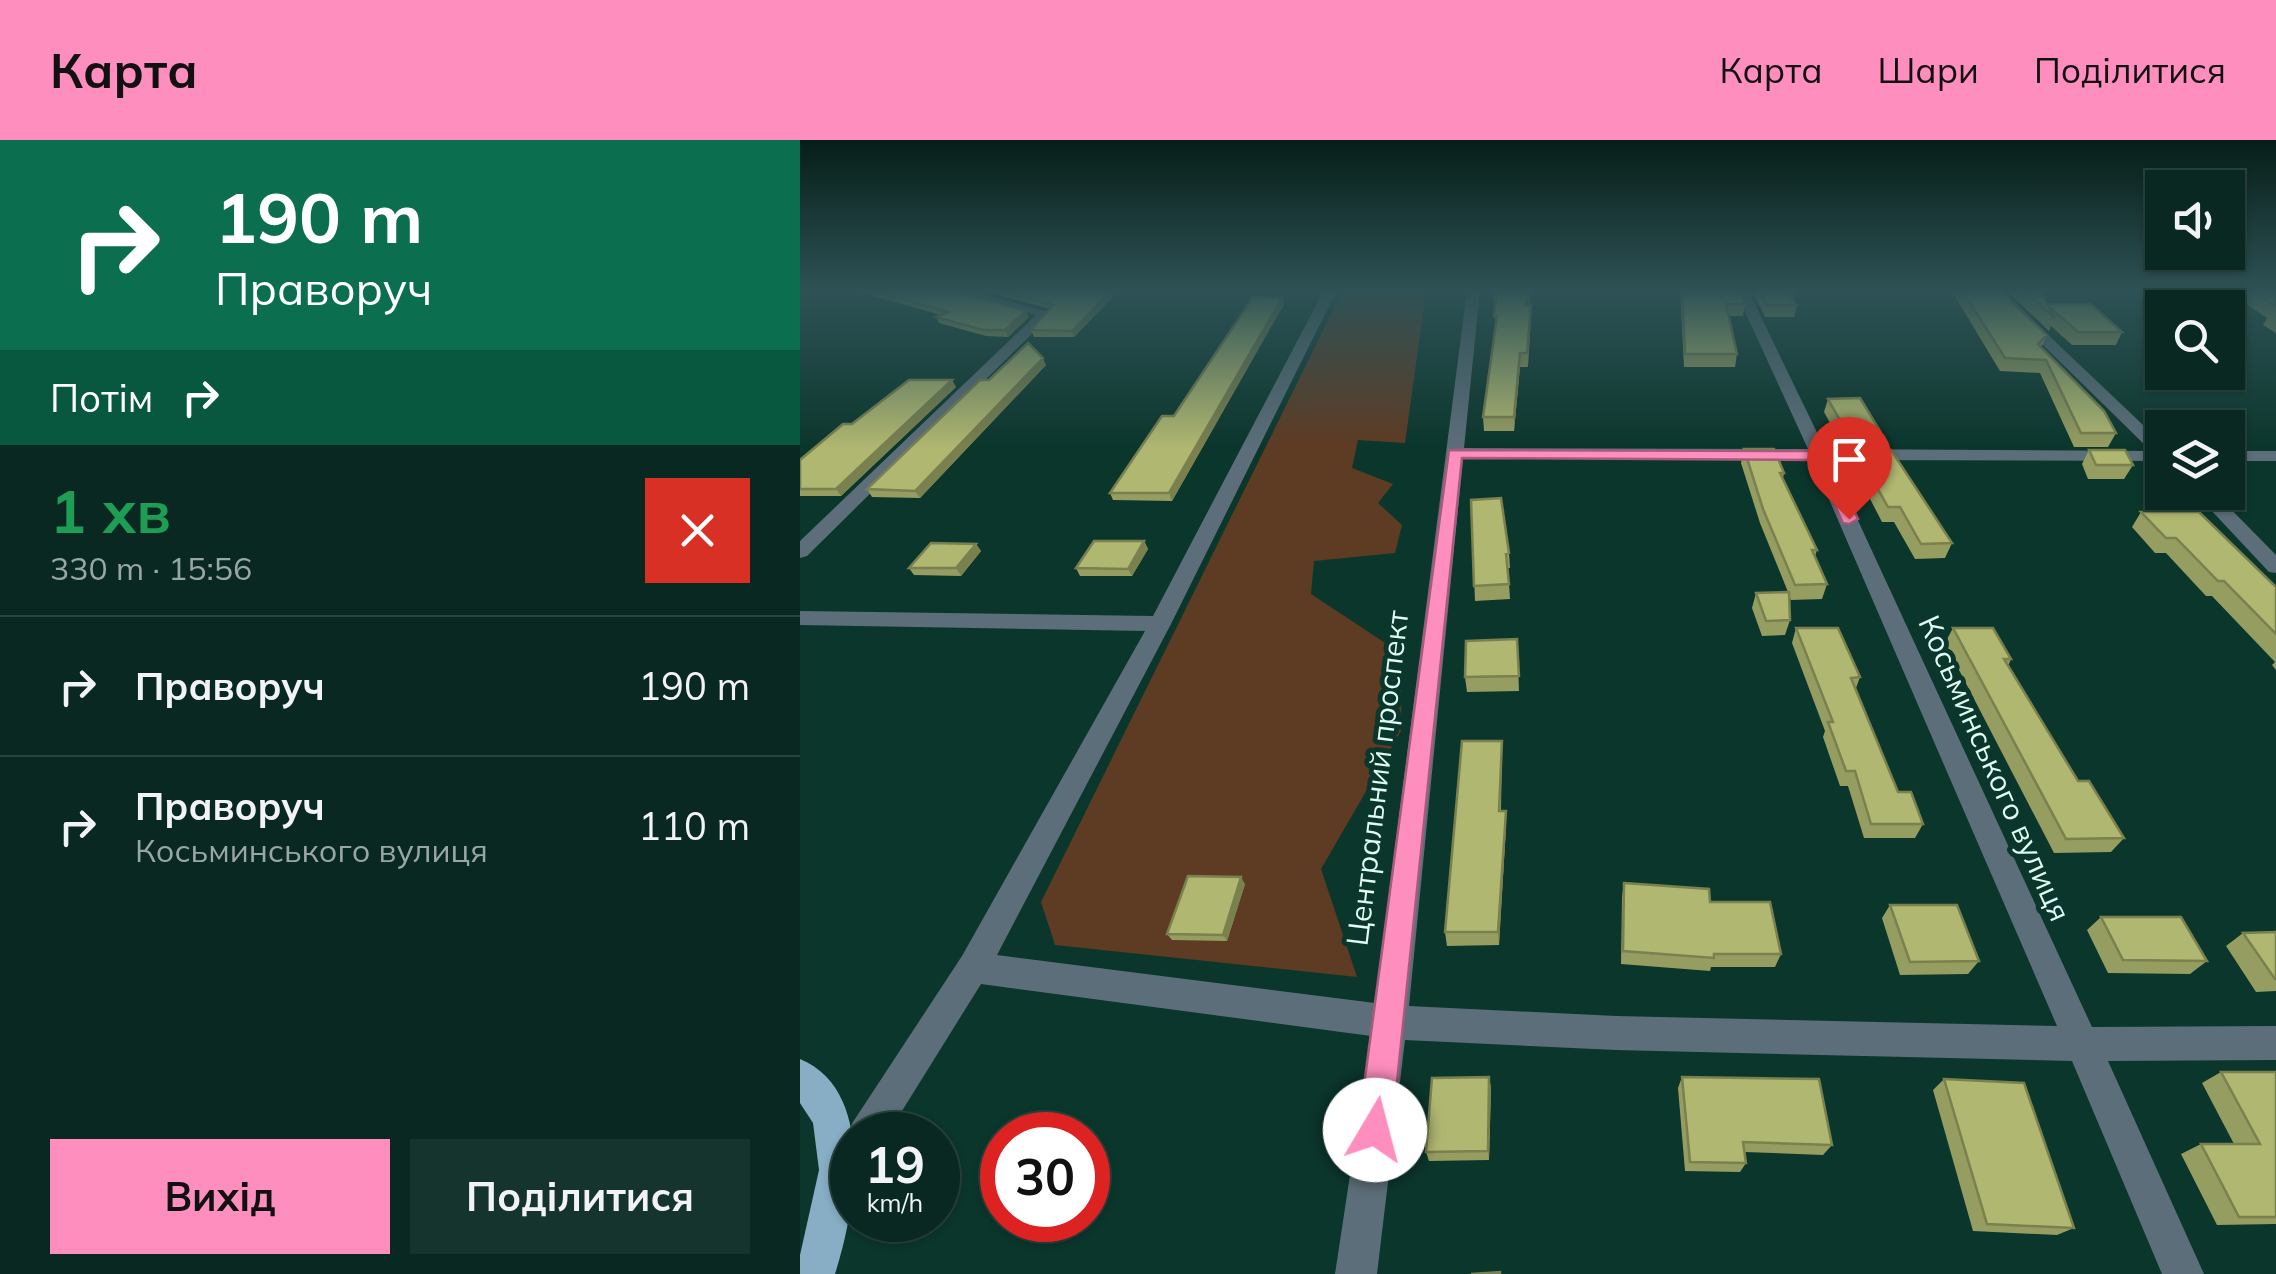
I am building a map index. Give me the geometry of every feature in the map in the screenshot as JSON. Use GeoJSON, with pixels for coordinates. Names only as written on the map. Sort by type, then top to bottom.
{"type":"FeatureCollection","features":[{"type":"Feature","properties":{"kind":"main road"},"geometry":{"type":"LineString","coordinates":[[800,1077],[815,1089],[830,1119]]}},
{"type":"Feature","properties":{"kind":"main road"},"geometry":{"type":"LineString","coordinates":[[814,1274],[830,1220]]}},
{"type":"Feature","properties":{"kind":"street"},"geometry":{"type":"LineString","coordinates":[[800,552],[1016,343]]}},
{"type":"Feature","properties":{"kind":"street"},"geometry":{"type":"LineString","coordinates":[[881,1112],[973,966],[1160,624],[1303,343]]}},
{"type":"Feature","properties":{"kind":"street","name":"Центральний проспект"},"geometry":{"type":"LineString","coordinates":[[1356,1274],[1390,1022],[1467,343]]}},
{"type":"Feature","properties":{"kind":"street","name":"Косьминського вулиця"},"geometry":{"type":"LineString","coordinates":[[1767,343],[2183,1274]]}},
{"type":"Feature","properties":{"kind":"street"},"geometry":{"type":"LineString","coordinates":[[2048,343],[2145,437]]}},
{"type":"Feature","properties":{"kind":"street"},"geometry":{"type":"LineString","coordinates":[[1454,453],[2145,454]]}},
{"type":"Feature","properties":{"kind":"street"},"geometry":{"type":"LineString","coordinates":[[2245,456],[2276,456]]}},
{"type":"Feature","properties":{"kind":"street"},"geometry":{"type":"LineString","coordinates":[[2220,510],[2276,567]]}},
{"type":"Feature","properties":{"kind":"street"},"geometry":{"type":"LineString","coordinates":[[800,618],[1160,624]]}},
{"type":"Feature","properties":{"kind":"street"},"geometry":{"type":"LineString","coordinates":[[973,966],[1390,1022],[1616,1033],[2080,1044],[2276,1043]]}},
{"type":"Feature","properties":{"kind":"shaded area"},"geometry":{"type":"Polygon","coordinates":[[[1317,343],[1419,343],[1405,443],[1358,440],[1352,468],[1393,484],[1378,503],[1402,525],[1395,553],[1314,561],[1311,594],[1402,654],[1401,731],[1321,869],[1357,977],[1055,945],[1041,902],[1317,343]]]}},
{"type":"Feature","properties":{"kind":"building"},"geometry":{"type":"Polygon","coordinates":[[[1028,343],[1043,358],[915,491],[867,489],[980,380],[989,380],[1028,343]]]}},
{"type":"Feature","properties":{"kind":"building"},"geometry":{"type":"Polygon","coordinates":[[[1223,343],[1256,343],[1169,493],[1110,493],[1162,416],[1174,416],[1223,343]]]}},
{"type":"Feature","properties":{"kind":"building"},"geometry":{"type":"Polygon","coordinates":[[[1493,343],[1528,343],[1527,353],[1520,353],[1514,417],[1483,417],[1493,343]]]}},
{"type":"Feature","properties":{"kind":"building"},"geometry":{"type":"Polygon","coordinates":[[[1684,343],[1735,343],[1737,354],[1685,354],[1684,343]]]}},
{"type":"Feature","properties":{"kind":"building"},"geometry":{"type":"Polygon","coordinates":[[[1995,343],[2039,343],[2104,411],[2116,433],[2081,433],[2046,360],[2005,358],[1995,343]]]}},
{"type":"Feature","properties":{"kind":"building"},"geometry":{"type":"Polygon","coordinates":[[[909,380],[952,380],[836,489],[800,489],[800,460],[843,424],[852,424],[909,380]]]}},
{"type":"Feature","properties":{"kind":"building"},"geometry":{"type":"Polygon","coordinates":[[[1860,398],[1880,431],[1846,431],[1828,399],[1860,398]]]}},
{"type":"Feature","properties":{"kind":"building"},"geometry":{"type":"Polygon","coordinates":[[[1744,449],[1774,449],[1784,473],[1780,473],[1817,550],[1812,550],[1827,584],[1795,585],[1763,509],[1744,449]]]}},
{"type":"Feature","properties":{"kind":"building"},"geometry":{"type":"Polygon","coordinates":[[[1856,450],[1891,450],[1952,543],[1921,544],[1900,507],[1888,507],[1856,450]]]}},
{"type":"Feature","properties":{"kind":"building"},"geometry":{"type":"Polygon","coordinates":[[[2089,450],[2125,450],[2133,465],[2096,465],[2089,450]]]}},
{"type":"Feature","properties":{"kind":"building"},"geometry":{"type":"Polygon","coordinates":[[[1501,498],[1509,584],[1474,586],[1471,500],[1501,498]]]}},
{"type":"Feature","properties":{"kind":"building"},"geometry":{"type":"Polygon","coordinates":[[[2141,512],[2199,512],[2276,587],[2276,634],[2224,581],[2218,581],[2176,538],[2166,538],[2141,512]]]}},
{"type":"Feature","properties":{"kind":"building"},"geometry":{"type":"Polygon","coordinates":[[[1094,541],[1144,541],[1128,569],[1076,568],[1094,541]]]}},
{"type":"Feature","properties":{"kind":"building"},"geometry":{"type":"Polygon","coordinates":[[[931,543],[976,544],[956,568],[909,568],[931,543]]]}},
{"type":"Feature","properties":{"kind":"building"},"geometry":{"type":"Polygon","coordinates":[[[1789,592],[1790,620],[1766,621],[1756,593],[1789,592]]]}},
{"type":"Feature","properties":{"kind":"building"},"geometry":{"type":"Polygon","coordinates":[[[1796,628],[1838,628],[1860,677],[1851,678],[1898,792],[1911,792],[1923,824],[1871,824],[1855,771],[1846,771],[1828,722],[1833,722],[1796,628]]]}},
{"type":"Feature","properties":{"kind":"building"},"geometry":{"type":"Polygon","coordinates":[[[1953,628],[1993,628],[2011,659],[2004,659],[2078,781],[2089,781],[2124,838],[2066,839],[1953,628]]]}},
{"type":"Feature","properties":{"kind":"building"},"geometry":{"type":"Polygon","coordinates":[[[1517,639],[1519,676],[1465,677],[1466,641],[1517,639]]]}},
{"type":"Feature","properties":{"kind":"building"},"geometry":{"type":"Polygon","coordinates":[[[1462,741],[1502,741],[1499,811],[1506,811],[1498,932],[1445,932],[1462,741]]]}},
{"type":"Feature","properties":{"kind":"building"},"geometry":{"type":"Polygon","coordinates":[[[1188,876],[1241,877],[1223,935],[1167,934],[1188,876]]]}},
{"type":"Feature","properties":{"kind":"building"},"geometry":{"type":"Polygon","coordinates":[[[1624,883],[1709,889],[1710,902],[1770,902],[1781,954],[1714,954],[1714,958],[1623,951],[1624,883]]]}},
{"type":"Feature","properties":{"kind":"building"},"geometry":{"type":"Polygon","coordinates":[[[1890,905],[1957,905],[1979,961],[1910,962],[1890,905]]]}},
{"type":"Feature","properties":{"kind":"building"},"geometry":{"type":"Polygon","coordinates":[[[2101,917],[2181,917],[2207,961],[2123,960],[2101,917]]]}},
{"type":"Feature","properties":{"kind":"building"},"geometry":{"type":"Polygon","coordinates":[[[2276,932],[2276,979],[2275,979],[2243,933],[2276,932]]]}},
{"type":"Feature","properties":{"kind":"building"},"geometry":{"type":"Polygon","coordinates":[[[2221,1072],[2276,1072],[2276,1217],[2239,1217],[2201,1144],[2260,1144],[2221,1072]]]}},
{"type":"Feature","properties":{"kind":"building"},"geometry":{"type":"Polygon","coordinates":[[[1489,1077],[1488,1151],[1426,1152],[1432,1078],[1489,1077]]]}},
{"type":"Feature","properties":{"kind":"building"},"geometry":{"type":"Polygon","coordinates":[[[1682,1077],[1819,1079],[1832,1145],[1743,1142],[1746,1163],[1690,1162],[1682,1077]]]}},
{"type":"Feature","properties":{"kind":"building"},"geometry":{"type":"Polygon","coordinates":[[[1944,1079],[2024,1083],[2074,1228],[1987,1224],[1944,1079]]]}},
{"type":"Feature","properties":{"kind":"route"},"geometry":{"type":"LineString","coordinates":[[1375,1130],[1454,453],[1820,456],[1849,519]]}}]}
